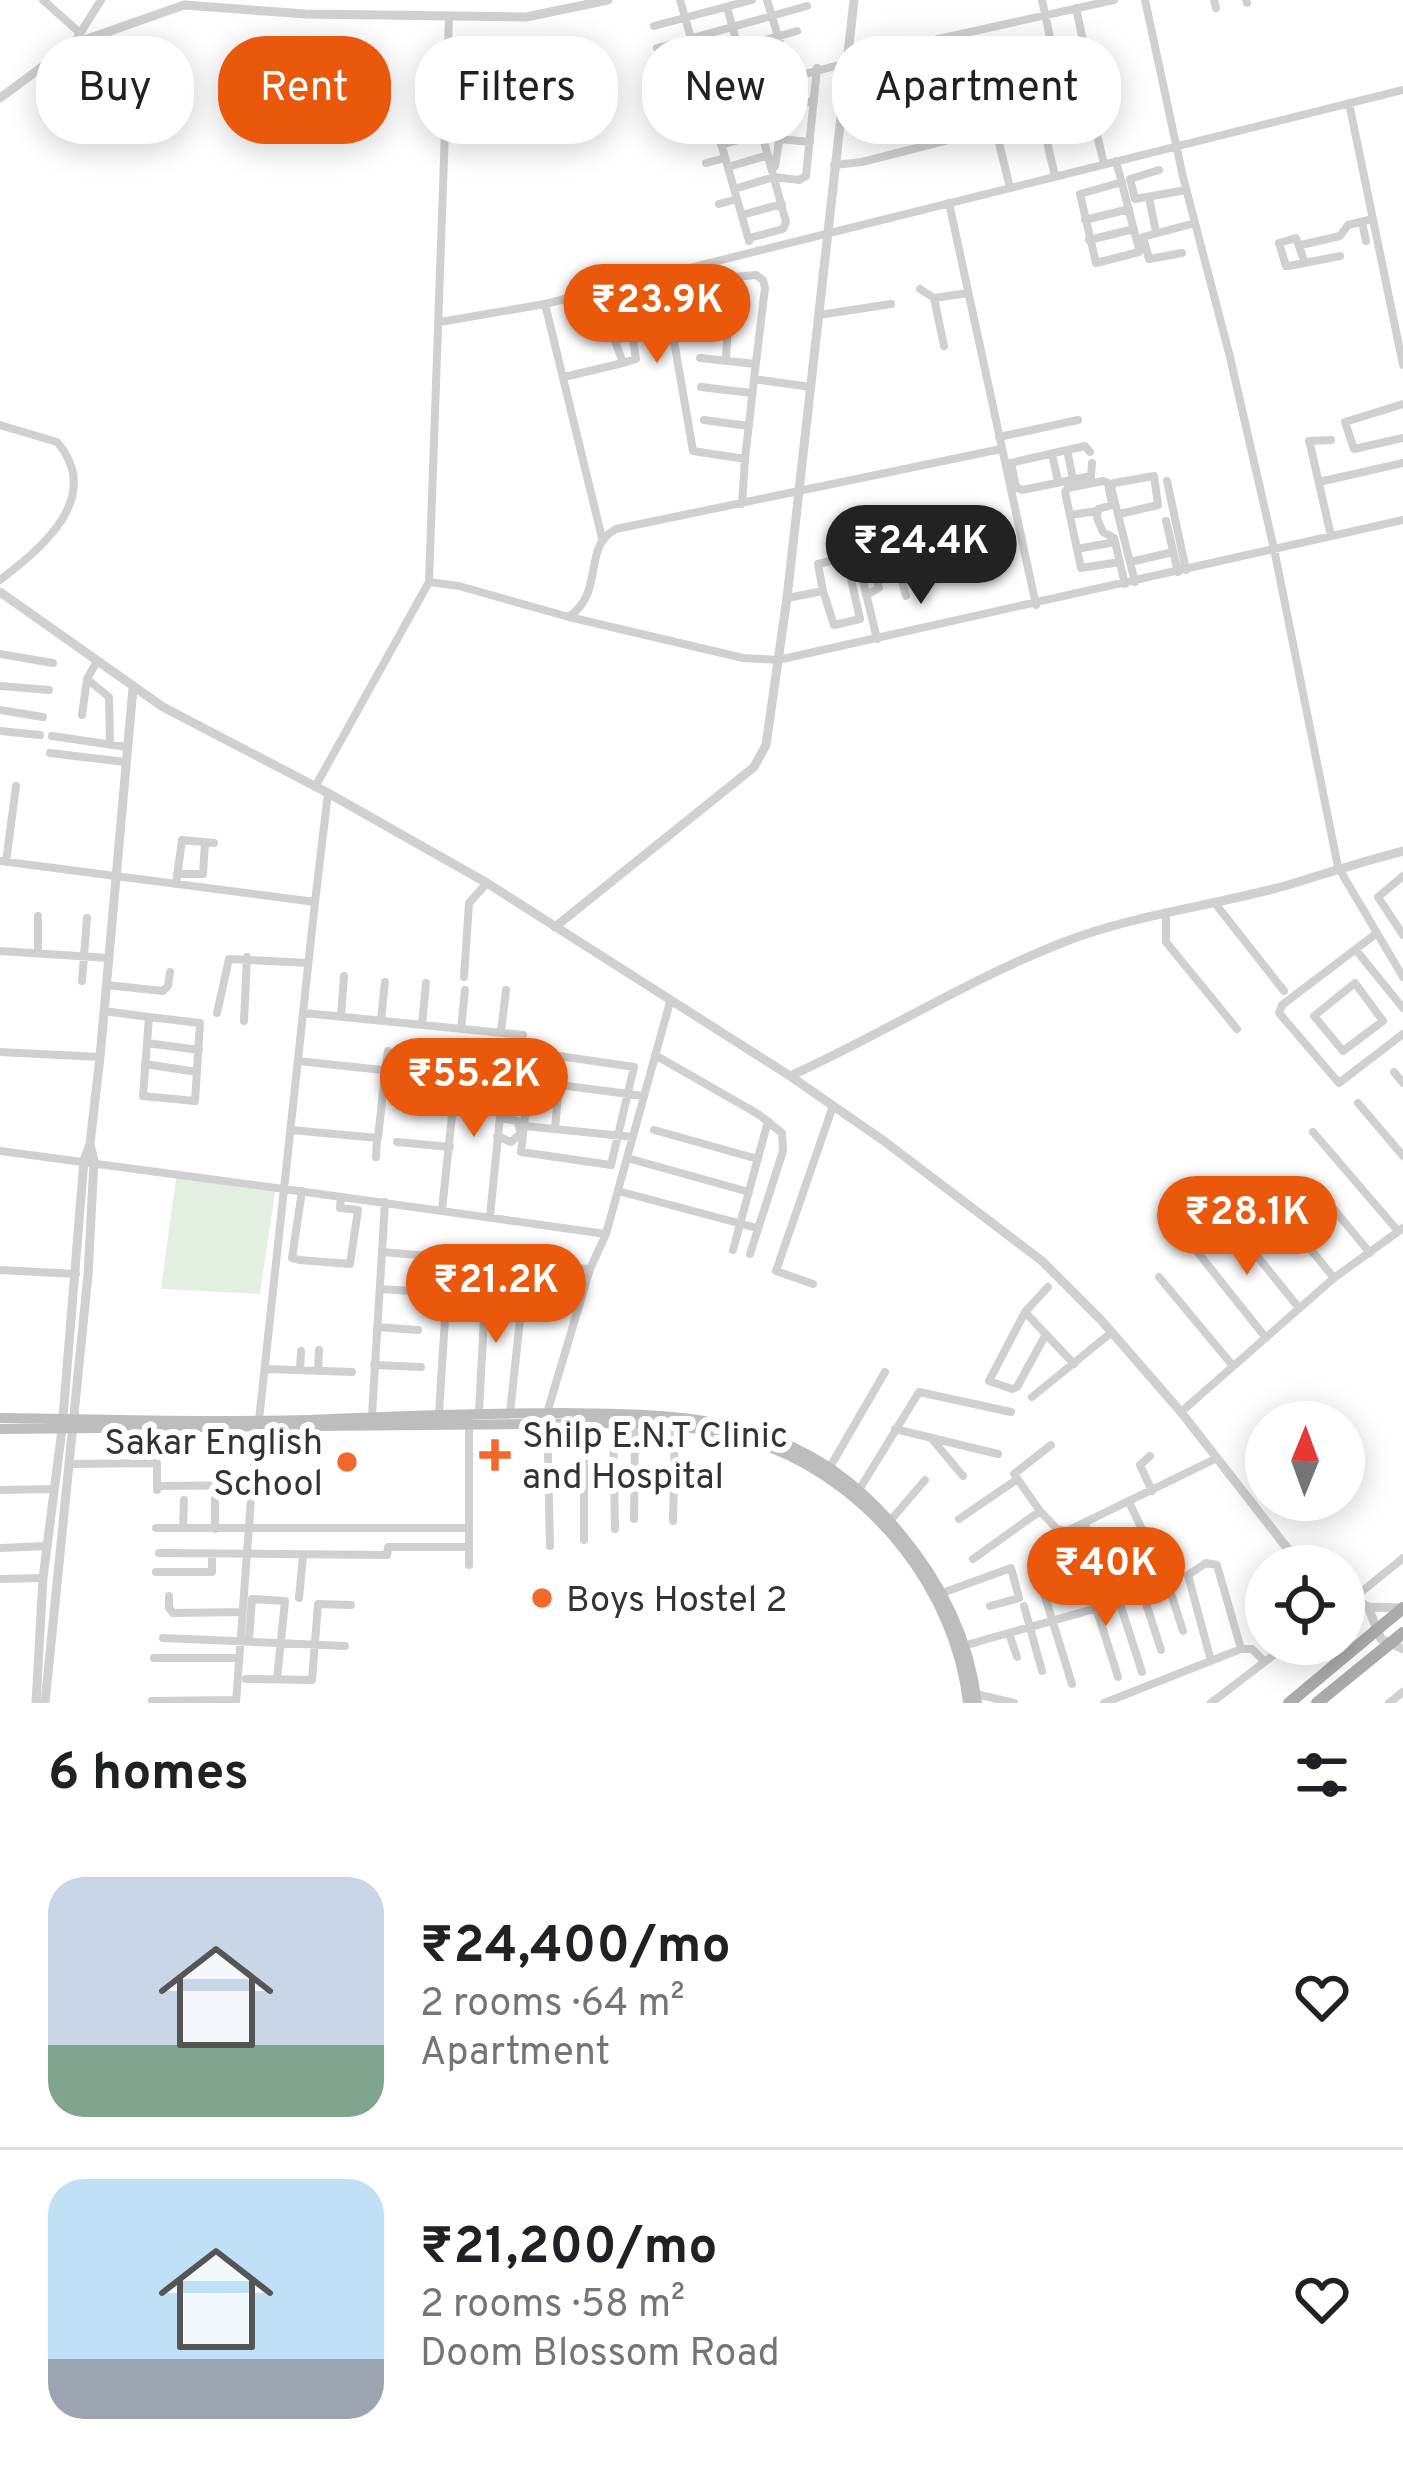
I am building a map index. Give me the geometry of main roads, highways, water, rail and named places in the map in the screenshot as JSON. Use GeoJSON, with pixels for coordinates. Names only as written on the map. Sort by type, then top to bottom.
{"type":"FeatureCollection","features":[{"type":"Feature","properties":{"kind":"main road"},"geometry":{"type":"LineString","coordinates":[[372,1420],[439,1413],[680,1422],[758,1432],[831,1471],[859,1490],[890,1521],[925,1573],[966,1655]]}},
{"type":"Feature","properties":{"kind":"main road"},"geometry":{"type":"LineString","coordinates":[[0,1429],[510,1413],[584,1423],[680,1422]]}},
{"type":"Feature","properties":{"kind":"main road"},"geometry":{"type":"LineString","coordinates":[[0,1418],[69,1424]]}},
{"type":"Feature","properties":{"kind":"main road"},"geometry":{"type":"LineString","coordinates":[[831,1471],[942,1593],[966,1655],[974,1700]]}},
{"type":"Feature","properties":{"kind":"main road"},"geometry":{"type":"LineString","coordinates":[[1289,1703],[1403,1608]]}},
{"type":"Feature","properties":{"kind":"main road"},"geometry":{"type":"LineString","coordinates":[[1317,1703],[1397,1646],[1403,1633]]}},
{"type":"Feature","properties":{"kind":"place","name":"Shilp E.N.T Clinic and Hospital"},"geometry":{"type":"Point","coordinates":[495,1455]}},
{"type":"Feature","properties":{"kind":"place","name":"Sakar English School"},"geometry":{"type":"Point","coordinates":[347,1462]}},
{"type":"Feature","properties":{"kind":"place","name":"Boys Hostel 2"},"geometry":{"type":"Point","coordinates":[542,1598]}}]}
